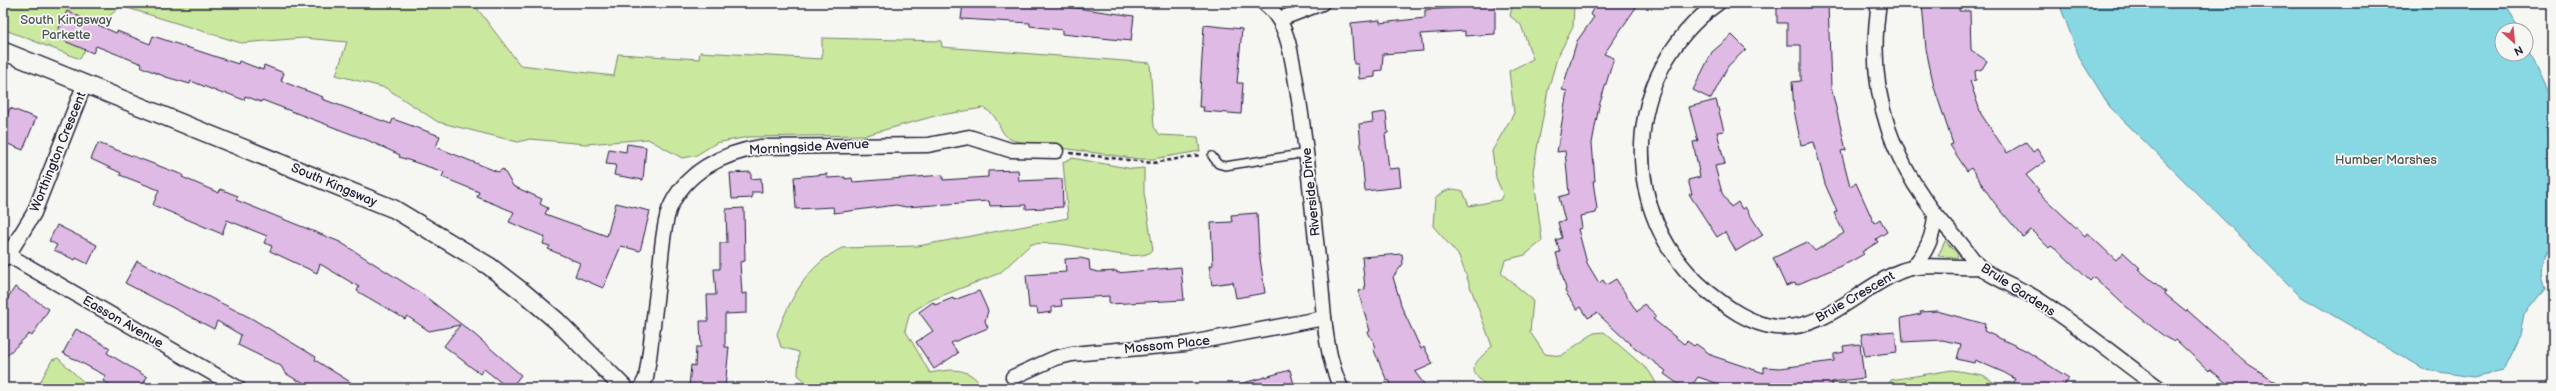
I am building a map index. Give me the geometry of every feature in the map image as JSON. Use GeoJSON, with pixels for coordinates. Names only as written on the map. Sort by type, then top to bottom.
{"type":"FeatureCollection","features":[{"type":"Feature","properties":{"kind":"street","name":"Riverside Drive"},"geometry":{"type":"LineString","coordinates":[[1264,3],[1273,9],[1280,19],[1291,55],[1307,153],[1324,318],[1332,358],[1341,388]]}},
{"type":"Feature","properties":{"kind":"street"},"geometry":{"type":"LineString","coordinates":[[1280,19],[1322,3]]}},
{"type":"Feature","properties":{"kind":"street","name":"Brule Crescent"},"geometry":{"type":"LineString","coordinates":[[1718,3],[1691,25],[1673,50],[1658,75],[1646,112],[1642,171],[1646,193],[1654,221],[1667,247],[1682,268],[1724,305],[1744,318],[1777,327],[1805,325],[1820,319],[1888,277],[1913,267],[1980,267]]}},
{"type":"Feature","properties":{"kind":"street","name":"Brule Gardens"},"geometry":{"type":"LineString","coordinates":[[1878,3],[1875,57],[1877,88],[1882,114],[1905,170],[1935,216],[1973,257],[1980,267],[2034,298],[2159,388]]}},
{"type":"Feature","properties":{"kind":"street","name":"South Kingsway"},"geometry":{"type":"LineString","coordinates":[[3,51],[86,83],[387,206],[420,224],[489,266],[524,292],[557,321],[624,388]]}},
{"type":"Feature","properties":{"kind":"street","name":"Worthington Crescent"},"geometry":{"type":"LineString","coordinates":[[5,257],[34,213],[86,83]]}},
{"type":"Feature","properties":{"kind":"street","name":"Morningside Avenue"},"geometry":{"type":"LineString","coordinates":[[641,388],[646,378],[667,218],[680,192],[688,181],[704,168],[735,153],[761,147],[928,144],[969,137],[1010,150],[1056,151]]}},
{"type":"Feature","properties":{"kind":"street"},"geometry":{"type":"LineString","coordinates":[[1913,267],[1928,247],[1933,233],[1935,216]]}},
{"type":"Feature","properties":{"kind":"street","name":"Easson Avenue"},"geometry":{"type":"LineString","coordinates":[[5,257],[238,388]]}},
{"type":"Feature","properties":{"kind":"street","name":"Mossom Place"},"geometry":{"type":"LineString","coordinates":[[1012,377],[1055,358],[1072,354],[1185,344],[1324,318]]}},
{"type":"Feature","properties":{"kind":"lane"},"geometry":{"type":"LineString","coordinates":[[1212,156],[1218,164],[1225,166],[1307,153]]}},
{"type":"Feature","properties":{"kind":"path"},"geometry":{"type":"LineString","coordinates":[[1056,151],[1153,163],[1199,155]]}},
{"type":"Feature","properties":{"kind":"green space","name":"South Kingsway Parkette"},"geometry":{"type":"Polygon","coordinates":[[[3,3],[473,3],[520,65],[614,76],[618,54],[699,59],[700,52],[822,59],[822,38],[941,41],[942,47],[1150,63],[1154,127],[1160,135],[1198,137],[1200,151],[1153,159],[1139,159],[1020,142],[1006,136],[993,115],[983,108],[935,116],[866,135],[748,137],[716,143],[695,156],[682,158],[648,139],[586,144],[530,139],[518,142],[438,122],[386,88],[336,75],[347,42],[304,38],[241,43],[121,6],[98,26],[80,59],[3,29],[3,3]]]}},
{"type":"Feature","properties":{"kind":"green space"},"geometry":{"type":"Polygon","coordinates":[[[1513,3],[1574,3],[1573,27],[1557,58],[1548,90],[1533,171],[1542,241],[1525,255],[1505,260],[1501,273],[1533,300],[1530,332],[1545,354],[1561,356],[1594,333],[1604,332],[1649,371],[1659,388],[1489,388],[1476,376],[1474,371],[1474,367],[1477,362],[1492,346],[1459,256],[1433,226],[1435,199],[1441,193],[1455,189],[1463,191],[1469,206],[1500,200],[1503,194],[1496,178],[1492,151],[1514,113],[1509,71],[1533,59],[1521,25],[1510,16],[1513,3]]]}},
{"type":"Feature","properties":{"kind":"green space"},"geometry":{"type":"Polygon","coordinates":[[[1072,158],[1133,169],[1144,168],[1144,193],[1153,250],[1147,254],[1126,255],[1113,254],[1063,244],[1031,244],[1000,273],[931,300],[910,313],[905,330],[930,373],[952,370],[966,373],[972,376],[982,388],[813,388],[798,375],[799,352],[781,347],[777,334],[788,308],[801,284],[809,273],[830,255],[842,248],[918,246],[1068,218],[1063,162],[1072,158]]]}},
{"type":"Feature","properties":{"kind":"green space"},"geometry":{"type":"Polygon","coordinates":[[[1945,241],[1958,254],[1957,258],[1938,256],[1945,241]]]}},
{"type":"Feature","properties":{"kind":"green space"},"geometry":{"type":"Polygon","coordinates":[[[58,358],[90,388],[37,388],[52,360],[58,358]]]}},
{"type":"Feature","properties":{"kind":"green space"},"geometry":{"type":"Polygon","coordinates":[[[1952,370],[1983,375],[2002,388],[1886,388],[1891,380],[1952,370]]]}},
{"type":"Feature","properties":{"kind":"water","name":"Humber Marshes"},"geometry":{"type":"Polygon","coordinates":[[[2059,3],[2505,3],[2515,22],[2494,22],[2494,62],[2534,62],[2550,97],[2553,111],[2553,243],[2543,259],[2541,271],[2545,290],[2524,314],[2520,335],[2503,370],[2473,377],[2426,370],[2300,296],[2110,107],[2080,59],[2059,3]]]}},
{"type":"Feature","properties":{"kind":"building"},"geometry":{"type":"Polygon","coordinates":[[[963,3],[1063,3],[1062,6],[1134,16],[1131,41],[1062,34],[1062,30],[1030,26],[1030,23],[961,19],[963,3]]]}},
{"type":"Feature","properties":{"kind":"building"},"geometry":{"type":"Polygon","coordinates":[[[1467,3],[1495,3],[1495,34],[1465,36],[1465,31],[1421,34],[1423,51],[1383,54],[1382,70],[1375,71],[1375,77],[1359,79],[1358,64],[1354,64],[1351,23],[1380,20],[1380,23],[1425,18],[1425,10],[1467,7],[1467,3]]]}},
{"type":"Feature","properties":{"kind":"building"},"geometry":{"type":"Polygon","coordinates":[[[1597,3],[1639,3],[1604,54],[1614,58],[1599,106],[1592,143],[1595,181],[1593,181],[1597,209],[1596,213],[1580,216],[1582,228],[1578,229],[1587,263],[1599,283],[1603,280],[1606,285],[1616,279],[1637,312],[1644,304],[1657,316],[1653,319],[1684,344],[1687,341],[1694,346],[1696,344],[1713,356],[1764,373],[1764,367],[1780,368],[1834,361],[1834,354],[1844,352],[1843,346],[1860,344],[1864,378],[1832,382],[1833,388],[1731,388],[1698,377],[1690,388],[1684,388],[1664,374],[1666,371],[1630,344],[1597,313],[1588,318],[1581,307],[1577,310],[1565,291],[1566,289],[1556,253],[1560,252],[1556,240],[1562,238],[1558,222],[1565,221],[1559,197],[1569,194],[1565,151],[1557,152],[1567,91],[1562,90],[1577,41],[1594,17],[1590,14],[1597,3]]]}},
{"type":"Feature","properties":{"kind":"building"},"geometry":{"type":"Polygon","coordinates":[[[1777,3],[1828,3],[1831,87],[1846,150],[1841,151],[1850,186],[1856,183],[1874,223],[1880,219],[1887,232],[1876,239],[1878,242],[1862,252],[1864,254],[1850,262],[1796,285],[1795,283],[1786,286],[1773,258],[1807,242],[1815,251],[1844,233],[1834,213],[1837,211],[1825,184],[1814,142],[1801,145],[1794,110],[1792,82],[1801,81],[1801,45],[1787,45],[1787,23],[1777,23],[1777,3]]]}},
{"type":"Feature","properties":{"kind":"building"},"geometry":{"type":"Polygon","coordinates":[[[1922,3],[1960,3],[1959,11],[1970,11],[1971,50],[1987,61],[1982,69],[1975,71],[1976,80],[1970,81],[1981,114],[2007,153],[2026,142],[2033,152],[2037,149],[2045,161],[2026,175],[2039,190],[2037,191],[2085,236],[2087,233],[2116,260],[2123,252],[2140,268],[2138,269],[2166,292],[2165,294],[2186,311],[2187,310],[2248,364],[2286,388],[2232,388],[2210,369],[2209,371],[2176,340],[2174,342],[2165,337],[2123,304],[2094,277],[2090,281],[2062,254],[2051,246],[2049,248],[2031,230],[2023,237],[1993,201],[1971,168],[1967,171],[1950,145],[1953,144],[1934,87],[1926,49],[1922,3]]]}},
{"type":"Feature","properties":{"kind":"building"},"geometry":{"type":"Polygon","coordinates":[[[67,11],[116,33],[117,31],[150,44],[153,36],[238,64],[239,61],[263,70],[264,65],[284,73],[281,81],[323,97],[322,99],[391,124],[393,119],[440,136],[436,147],[498,172],[503,169],[513,186],[542,199],[540,204],[548,208],[545,214],[607,236],[616,203],[650,211],[640,251],[621,246],[603,288],[575,276],[580,263],[548,249],[550,246],[543,244],[545,237],[509,222],[514,212],[477,197],[479,192],[442,177],[444,172],[399,157],[400,155],[367,140],[262,100],[261,102],[245,96],[244,100],[226,93],[223,94],[191,81],[190,84],[166,77],[144,68],[141,66],[142,64],[96,46],[93,53],[55,37],[67,11]]]}},
{"type":"Feature","properties":{"kind":"building"},"geometry":{"type":"Polygon","coordinates":[[[1204,25],[1242,29],[1237,83],[1243,83],[1241,114],[1203,111],[1204,107],[1199,107],[1204,25]]]}},
{"type":"Feature","properties":{"kind":"building"},"geometry":{"type":"Polygon","coordinates":[[[1732,35],[1746,49],[1728,66],[1711,99],[1693,90],[1712,52],[1732,35]]]}},
{"type":"Feature","properties":{"kind":"building"},"geometry":{"type":"Polygon","coordinates":[[[1716,100],[1724,131],[1717,132],[1725,164],[1715,166],[1722,193],[1731,207],[1738,202],[1742,209],[1745,207],[1763,235],[1736,251],[1725,232],[1717,237],[1689,194],[1692,194],[1688,180],[1700,177],[1693,142],[1698,141],[1689,107],[1716,100]]]}},
{"type":"Feature","properties":{"kind":"building"},"geometry":{"type":"Polygon","coordinates":[[[10,108],[36,118],[23,150],[3,142],[3,127],[10,108]]]}},
{"type":"Feature","properties":{"kind":"building"},"geometry":{"type":"Polygon","coordinates":[[[1386,112],[1388,133],[1385,134],[1389,169],[1399,168],[1401,187],[1365,191],[1359,124],[1373,122],[1372,114],[1386,112]]]}},
{"type":"Feature","properties":{"kind":"building"},"geometry":{"type":"Polygon","coordinates":[[[98,143],[183,175],[182,177],[219,193],[220,189],[238,196],[236,200],[340,242],[422,294],[474,334],[521,375],[511,388],[508,388],[484,369],[480,374],[444,346],[460,325],[429,331],[407,316],[405,319],[357,291],[359,287],[320,264],[317,273],[270,251],[272,246],[264,243],[267,236],[227,220],[222,234],[153,205],[159,190],[120,175],[121,173],[91,159],[98,143]]]}},
{"type":"Feature","properties":{"kind":"building"},"geometry":{"type":"Polygon","coordinates":[[[627,144],[646,147],[643,180],[614,175],[616,165],[606,164],[609,149],[626,152],[627,144]]]}},
{"type":"Feature","properties":{"kind":"building"},"geometry":{"type":"Polygon","coordinates":[[[1018,170],[1019,181],[1062,179],[1063,207],[1026,209],[1026,205],[990,206],[989,201],[906,207],[896,205],[834,213],[833,207],[796,209],[794,177],[827,174],[827,178],[852,178],[853,182],[943,175],[943,180],[988,177],[988,171],[1018,170]]]}},
{"type":"Feature","properties":{"kind":"building"},"geometry":{"type":"Polygon","coordinates":[[[751,172],[751,179],[761,178],[762,192],[752,192],[752,198],[732,199],[730,173],[751,172]]]}},
{"type":"Feature","properties":{"kind":"building"},"geometry":{"type":"Polygon","coordinates":[[[744,208],[745,261],[740,262],[742,294],[747,293],[747,313],[725,314],[725,347],[729,347],[725,388],[689,386],[691,365],[695,366],[696,347],[701,347],[700,321],[708,321],[707,295],[716,295],[714,269],[720,269],[720,243],[727,243],[726,209],[744,208]]]}},
{"type":"Feature","properties":{"kind":"building"},"geometry":{"type":"Polygon","coordinates":[[[1257,213],[1259,251],[1265,293],[1236,298],[1233,282],[1212,285],[1209,266],[1213,265],[1211,223],[1232,222],[1231,215],[1257,213]]]}},
{"type":"Feature","properties":{"kind":"building"},"geometry":{"type":"Polygon","coordinates":[[[57,225],[97,245],[88,264],[76,258],[75,260],[54,250],[57,245],[49,241],[57,225]]]}},
{"type":"Feature","properties":{"kind":"building"},"geometry":{"type":"Polygon","coordinates":[[[1402,254],[1403,264],[1393,277],[1402,308],[1421,349],[1424,347],[1433,364],[1415,372],[1427,388],[1393,388],[1389,380],[1387,381],[1373,348],[1376,347],[1368,332],[1370,331],[1358,291],[1365,289],[1362,257],[1402,254]]]}},
{"type":"Feature","properties":{"kind":"building"},"geometry":{"type":"Polygon","coordinates":[[[1080,258],[1089,260],[1090,270],[1098,272],[1117,271],[1117,273],[1181,267],[1184,300],[1109,304],[1109,296],[1061,299],[1062,306],[1052,307],[1052,312],[1038,314],[1037,308],[1029,308],[1026,275],[1066,272],[1065,259],[1080,258]]]}},
{"type":"Feature","properties":{"kind":"building"},"geometry":{"type":"Polygon","coordinates":[[[137,261],[251,318],[316,357],[315,360],[360,388],[312,388],[285,373],[281,366],[238,345],[241,335],[217,321],[214,329],[125,283],[137,261]]]}},
{"type":"Feature","properties":{"kind":"building"},"geometry":{"type":"Polygon","coordinates":[[[15,287],[49,309],[32,336],[29,334],[3,359],[3,305],[15,287]]]}},
{"type":"Feature","properties":{"kind":"building"},"geometry":{"type":"Polygon","coordinates":[[[979,291],[988,311],[985,321],[988,328],[951,343],[958,353],[934,369],[916,342],[933,331],[919,312],[933,302],[935,305],[953,298],[954,300],[979,291]]]}},
{"type":"Feature","properties":{"kind":"building"},"geometry":{"type":"Polygon","coordinates":[[[1937,311],[1985,324],[1984,331],[2025,350],[2069,378],[2063,388],[2021,388],[2013,383],[2015,379],[2005,373],[1975,360],[1974,363],[1957,359],[1961,344],[1942,340],[1903,342],[1901,318],[1921,314],[1920,312],[1937,311]]]}},
{"type":"Feature","properties":{"kind":"building"},"geometry":{"type":"Polygon","coordinates":[[[76,329],[110,348],[107,353],[147,377],[141,388],[116,388],[103,381],[106,376],[63,353],[76,329]]]}},
{"type":"Feature","properties":{"kind":"building"},"geometry":{"type":"Polygon","coordinates":[[[1895,331],[1897,352],[1865,356],[1861,334],[1895,331]]]}},
{"type":"Feature","properties":{"kind":"building"},"geometry":{"type":"Polygon","coordinates":[[[1290,370],[1295,388],[1240,388],[1240,384],[1290,370]]]}}]}
